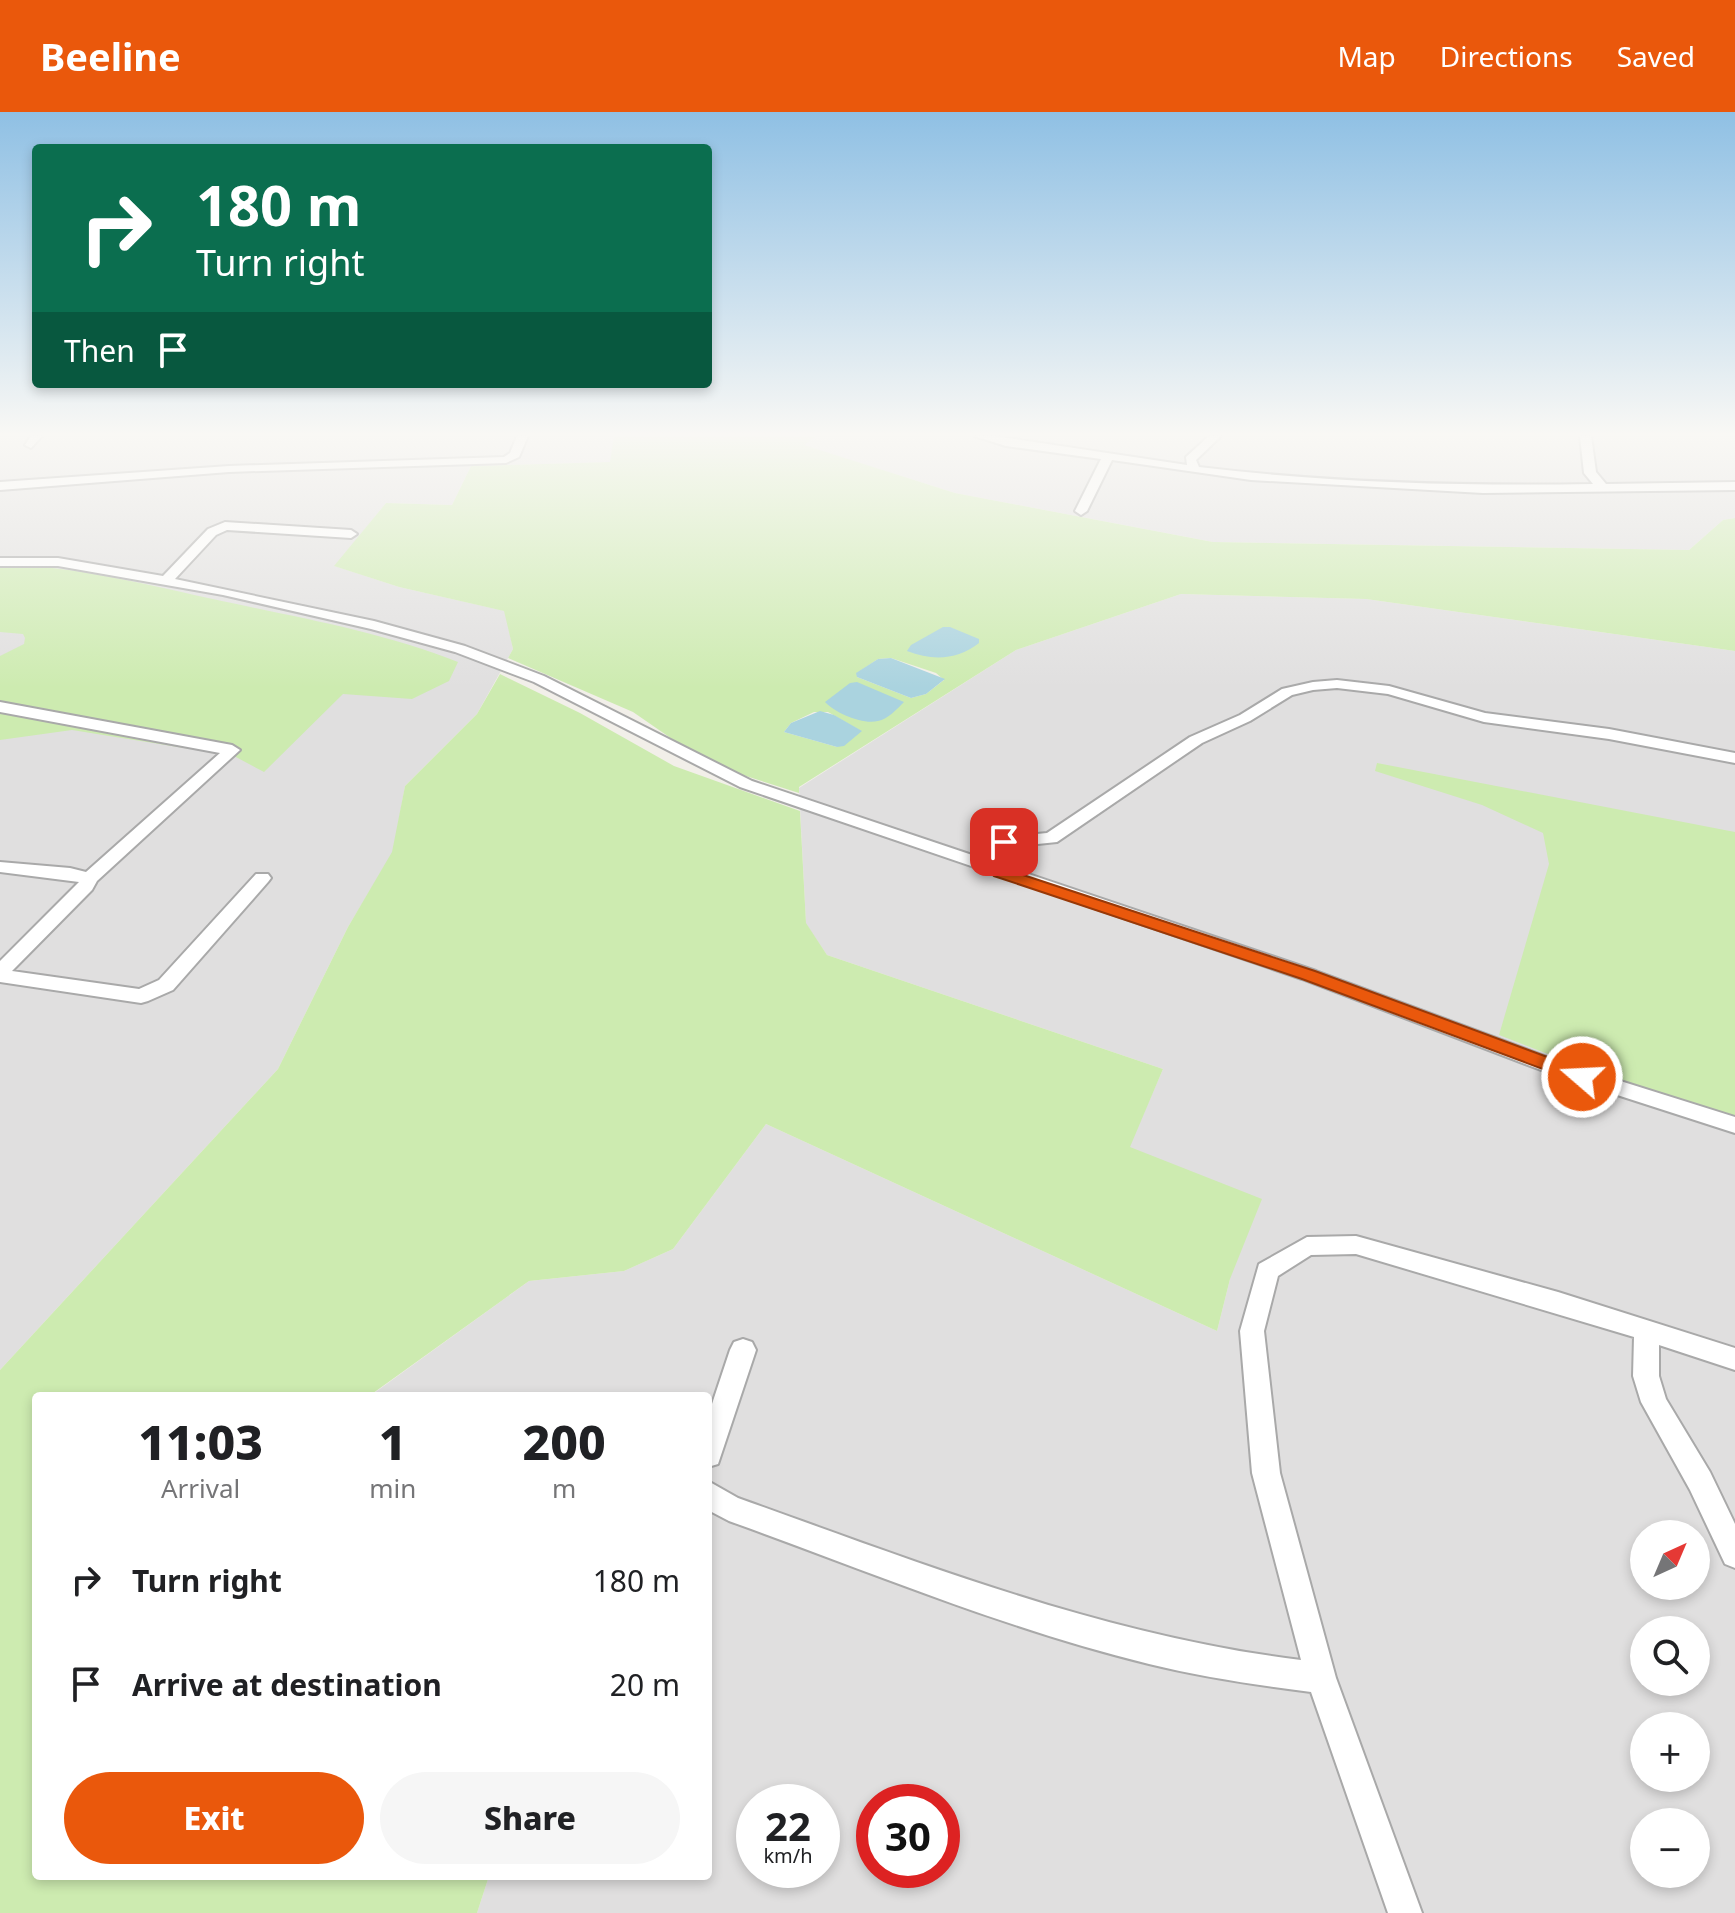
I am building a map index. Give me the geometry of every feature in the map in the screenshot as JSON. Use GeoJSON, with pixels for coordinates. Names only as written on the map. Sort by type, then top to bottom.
{"type":"FeatureCollection","features":[{"type":"Feature","properties":{"kind":"street"},"geometry":{"type":"LineString","coordinates":[[166,581],[212,532],[225,526],[351,534]]}},
{"type":"Feature","properties":{"kind":"street"},"geometry":{"type":"LineString","coordinates":[[0,562],[58,562],[166,581],[374,625],[460,649],[539,679],[746,784],[990,865],[999,873],[1309,975],[1556,1068],[1735,1125]]}},
{"type":"Feature","properties":{"kind":"street"},"geometry":{"type":"LineString","coordinates":[[990,865],[990,849],[1004,842],[1051,838],[1196,740],[1245,718],[1287,692],[1313,686],[1337,684],[1389,690],[1484,717],[1609,734],[1735,758]]}},
{"type":"Feature","properties":{"kind":"street"},"geometry":{"type":"LineString","coordinates":[[0,707],[232,750],[89,879],[86,886],[0,974]]}},
{"type":"Feature","properties":{"kind":"street"},"geometry":{"type":"LineString","coordinates":[[0,867],[70,873],[89,879]]}},
{"type":"Feature","properties":{"kind":"street"},"geometry":{"type":"LineString","coordinates":[[0,974],[129,995],[150,994],[166,985],[262,878]]}},
{"type":"Feature","properties":{"kind":"street"},"geometry":{"type":"LineString","coordinates":[[1405,1913],[1321,1678],[1266,1473],[1252,1331],[1267,1271],[1307,1246],[1356,1245],[1558,1302],[1735,1359]]}},
{"type":"Feature","properties":{"kind":"street"},"geometry":{"type":"LineString","coordinates":[[1647,1330],[1646,1376],[1654,1402],[1700,1481],[1735,1554]]}},
{"type":"Feature","properties":{"kind":"street"},"geometry":{"type":"LineString","coordinates":[[712,1443],[743,1350]]}},
{"type":"Feature","properties":{"kind":"street"},"geometry":{"type":"LineString","coordinates":[[712,1497],[729,1508],[1013,1609],[1130,1645],[1234,1667],[1321,1678]]}},
{"type":"Feature","properties":{"kind":"shaded area"},"geometry":{"type":"Polygon","coordinates":[[[0,520],[372,520],[335,566],[399,587],[505,611],[513,649],[477,714],[405,786],[393,852],[348,927],[278,1069],[0,1370],[0,520]]]}},
{"type":"Feature","properties":{"kind":"shaded area"},"geometry":{"type":"Polygon","coordinates":[[[1097,520],[1723,520],[1689,550],[1213,542],[1097,520]]]}},
{"type":"Feature","properties":{"kind":"shaded area"},"geometry":{"type":"Polygon","coordinates":[[[1181,594],[1366,599],[1735,651],[1735,1913],[477,1913],[488,1880],[712,1880],[712,1392],[376,1392],[529,1281],[624,1271],[673,1249],[766,1124],[1217,1331],[1230,1279],[1129,1147],[1163,1069],[827,955],[806,924],[799,788],[1016,650],[1181,594]]]}},
{"type":"Feature","properties":{"kind":"green space"},"geometry":{"type":"Polygon","coordinates":[[[372,520],[1097,520],[1213,542],[1689,550],[1723,520],[1735,520],[1735,651],[1366,599],[1181,594],[1016,650],[799,787],[799,793],[727,770],[688,750],[633,712],[508,658],[513,649],[504,611],[399,587],[334,566],[372,520]],[[891,658],[878,659],[857,673],[857,677],[911,698],[926,694],[944,680],[936,673],[891,658]],[[814,712],[791,723],[784,732],[837,747],[861,731],[828,712],[814,712]]]}},
{"type":"Feature","properties":{"kind":"green space"},"geometry":{"type":"Polygon","coordinates":[[[0,564],[56,568],[139,583],[341,627],[400,642],[458,662],[449,681],[412,699],[343,694],[264,772],[234,756],[72,730],[0,740],[0,656],[24,644],[25,638],[23,634],[0,632],[0,564]]]}},
{"type":"Feature","properties":{"kind":"green space"},"geometry":{"type":"Polygon","coordinates":[[[500,674],[580,713],[674,766],[800,811],[806,923],[827,955],[1163,1069],[1130,1147],[1262,1199],[1230,1279],[1217,1331],[766,1124],[673,1249],[624,1271],[529,1281],[375,1392],[32,1392],[32,1880],[488,1880],[477,1913],[0,1913],[0,1370],[278,1069],[348,927],[392,852],[405,786],[477,714],[500,674]]]}},
{"type":"Feature","properties":{"kind":"green space"},"geometry":{"type":"Polygon","coordinates":[[[1377,763],[1735,832],[1735,1120],[1638,1089],[1499,1035],[1549,864],[1543,833],[1482,805],[1375,771],[1377,763]]]}},
{"type":"Feature","properties":{"kind":"water"},"geometry":{"type":"Polygon","coordinates":[[[943,627],[979,639],[979,643],[962,653],[944,657],[907,651],[911,645],[943,627]]]}},
{"type":"Feature","properties":{"kind":"water"},"geometry":{"type":"Polygon","coordinates":[[[891,658],[945,679],[926,694],[911,698],[857,677],[856,673],[878,659],[891,658]]]}},
{"type":"Feature","properties":{"kind":"water"},"geometry":{"type":"Polygon","coordinates":[[[857,682],[904,702],[885,718],[872,722],[850,717],[825,702],[850,683],[857,682]]]}},
{"type":"Feature","properties":{"kind":"water"},"geometry":{"type":"Polygon","coordinates":[[[820,711],[834,715],[862,731],[844,746],[837,747],[784,732],[791,723],[820,711]]]}},
{"type":"Feature","properties":{"kind":"route"},"geometry":{"type":"LineString","coordinates":[[1004,842],[990,849],[990,865],[999,873],[1309,975],[1582,1077]]}}]}
